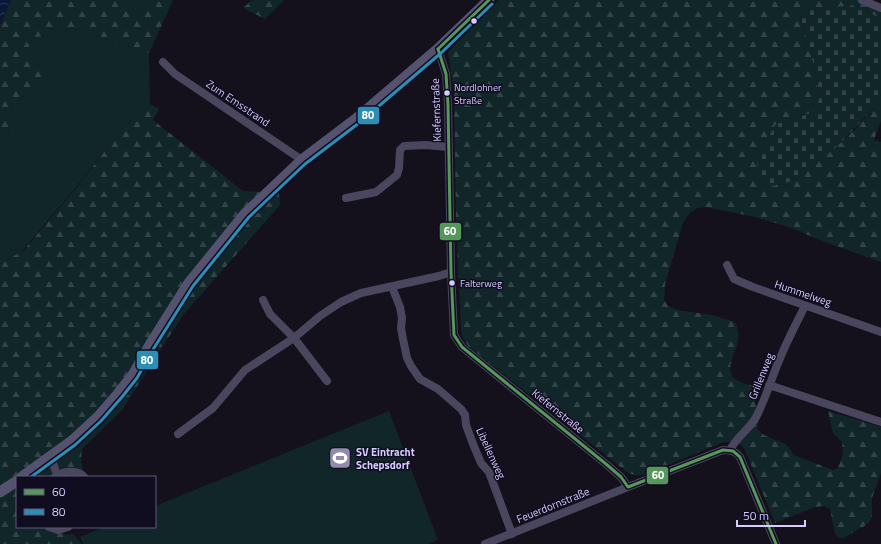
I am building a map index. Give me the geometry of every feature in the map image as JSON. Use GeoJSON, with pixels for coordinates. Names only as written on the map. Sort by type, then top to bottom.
{"type":"FeatureCollection","features":[{"type":"Feature","properties":{"kind":"street"},"geometry":{"type":"LineString","coordinates":[[23,476],[72,441],[98,417],[118,394],[133,375],[189,283],[245,214],[302,160],[356,119],[438,49],[489,0]]}},
{"type":"Feature","properties":{"kind":"street"},"geometry":{"type":"LineString","coordinates":[[862,0],[881,8]]}},
{"type":"Feature","properties":{"kind":"street","name":"Kiefernstraße"},"geometry":{"type":"LineString","coordinates":[[438,49],[446,74],[448,105],[451,272],[454,335],[462,347],[622,477],[628,487]]}},
{"type":"Feature","properties":{"kind":"street","name":"Zum Emsstrand"},"geometry":{"type":"LineString","coordinates":[[163,62],[175,74],[302,160]]}},
{"type":"Feature","properties":{"kind":"street","name":"Kiefernstraße"},"geometry":{"type":"LineString","coordinates":[[346,198],[376,192],[397,175],[400,150],[404,146],[426,145],[448,147]]}},
{"type":"Feature","properties":{"kind":"street","name":"Hummelweg"},"geometry":{"type":"LineString","coordinates":[[727,265],[734,279],[753,288],[881,332]]}},
{"type":"Feature","properties":{"kind":"street"},"geometry":{"type":"LineString","coordinates":[[178,434],[213,408],[245,370],[294,338],[330,309],[350,297],[361,293],[392,287],[451,272]]}},
{"type":"Feature","properties":{"kind":"street","name":"Libellenweg"},"geometry":{"type":"LineString","coordinates":[[392,287],[400,307],[402,318],[401,328],[407,358],[420,379],[438,389],[461,409],[465,415],[466,425],[473,444],[481,463],[489,472],[512,534]]}},
{"type":"Feature","properties":{"kind":"street"},"geometry":{"type":"LineString","coordinates":[[263,300],[270,314],[294,338],[327,381]]}},
{"type":"Feature","properties":{"kind":"street","name":"Grillenweg"},"geometry":{"type":"LineString","coordinates":[[730,450],[735,441],[754,420],[781,354],[805,306]]}},
{"type":"Feature","properties":{"kind":"street"},"geometry":{"type":"LineString","coordinates":[[769,385],[881,422]]}},
{"type":"Feature","properties":{"kind":"street"},"geometry":{"type":"LineString","coordinates":[[628,487],[723,450],[730,450],[735,452],[740,457],[776,544]]}},
{"type":"Feature","properties":{"kind":"street"},"geometry":{"type":"LineString","coordinates":[[51,457],[56,476],[71,472],[79,473],[83,476]]}},
{"type":"Feature","properties":{"kind":"street"},"geometry":{"type":"LineString","coordinates":[[0,492],[16,482]]}},
{"type":"Feature","properties":{"kind":"street","name":"Feuerdornstraße"},"geometry":{"type":"LineString","coordinates":[[486,544],[628,487]]}},
{"type":"Feature","properties":{"kind":"street"},"geometry":{"type":"LineString","coordinates":[[52,528],[58,530],[65,528]]}},
{"type":"Feature","properties":{"kind":"green space"},"geometry":{"type":"Polygon","coordinates":[[[11,0],[118,0],[118,3],[141,15],[145,0],[173,0],[149,53],[72,28],[26,40],[44,74],[12,108],[8,138],[0,140],[0,26],[11,0]]]}},
{"type":"Feature","properties":{"kind":"green space"},"geometry":{"type":"Polygon","coordinates":[[[118,0],[145,0],[141,15],[117,3],[118,0]]]}},
{"type":"Feature","properties":{"kind":"green space"},"geometry":{"type":"Polygon","coordinates":[[[252,0],[284,0],[265,19],[243,8],[252,0]]]}},
{"type":"Feature","properties":{"kind":"green space"},"geometry":{"type":"Polygon","coordinates":[[[499,0],[865,0],[881,10],[881,19],[855,5],[803,11],[800,15],[815,70],[819,101],[812,113],[776,124],[757,161],[758,174],[795,180],[856,129],[867,117],[881,94],[881,121],[874,140],[881,142],[881,262],[817,239],[792,228],[755,217],[706,207],[697,208],[690,213],[683,223],[665,284],[664,300],[668,306],[677,310],[712,315],[735,322],[738,330],[738,337],[732,359],[730,370],[731,374],[734,378],[745,384],[757,387],[754,395],[759,420],[757,428],[762,434],[787,445],[794,455],[833,470],[838,468],[843,454],[842,442],[833,433],[828,411],[881,427],[881,473],[872,498],[872,515],[870,521],[866,525],[843,538],[838,537],[835,534],[830,509],[824,506],[815,507],[775,523],[744,448],[733,442],[721,443],[643,475],[628,473],[468,346],[462,336],[461,330],[456,222],[454,95],[448,52],[499,0]]]}},
{"type":"Feature","properties":{"kind":"green space"},"geometry":{"type":"Polygon","coordinates":[[[855,5],[881,19],[881,94],[878,103],[832,151],[795,180],[773,186],[765,183],[758,174],[757,161],[776,124],[812,113],[819,101],[815,70],[800,15],[803,11],[855,5]]]}},
{"type":"Feature","properties":{"kind":"green space"},"geometry":{"type":"Polygon","coordinates":[[[72,28],[149,53],[150,104],[121,130],[77,186],[23,250],[0,264],[0,140],[8,138],[12,108],[44,74],[25,40],[72,28]]]}},
{"type":"Feature","properties":{"kind":"green space"},"geometry":{"type":"Polygon","coordinates":[[[150,104],[159,109],[153,120],[243,191],[279,193],[280,205],[183,315],[122,410],[82,449],[81,461],[85,476],[16,476],[16,528],[66,528],[63,529],[65,535],[72,534],[82,544],[0,544],[0,264],[24,250],[77,187],[121,130],[150,104]]]}},
{"type":"Feature","properties":{"kind":"green space","name":"SV Eintracht Schepsdorf"},"geometry":{"type":"Polygon","coordinates":[[[389,411],[438,540],[429,544],[83,544],[80,537],[102,528],[156,528],[156,506],[389,411]]]}},
{"type":"Feature","properties":{"kind":"water"},"geometry":{"type":"Polygon","coordinates":[[[0,0],[11,0],[0,24],[0,0]]]}},
{"type":"Feature","properties":{"kind":"transit line","name":"60"},"geometry":{"type":"LineString","coordinates":[[438,49],[489,0]]}},
{"type":"Feature","properties":{"kind":"transit line","name":"80"},"geometry":{"type":"LineString","coordinates":[[32,476],[75,445],[101,421],[122,397],[137,378],[193,286],[249,217],[305,164],[359,123],[441,53],[492,4]]}},
{"type":"Feature","properties":{"kind":"transit line","name":"60"},"geometry":{"type":"LineString","coordinates":[[438,49],[446,74],[448,105],[451,272],[454,335],[462,347],[606,464],[621,477],[628,487],[723,450],[733,451],[740,457],[776,544]]}},
{"type":"Feature","properties":{"kind":"place","name":"Nordlohner Straße"},"geometry":{"type":"Point","coordinates":[447,93]}},
{"type":"Feature","properties":{"kind":"place","name":"Falterweg"},"geometry":{"type":"Point","coordinates":[452,283]}},
{"type":"Feature","properties":{"kind":"place","name":"SV Eintracht Schepsdorf"},"geometry":{"type":"Point","coordinates":[340,458]}}]}
